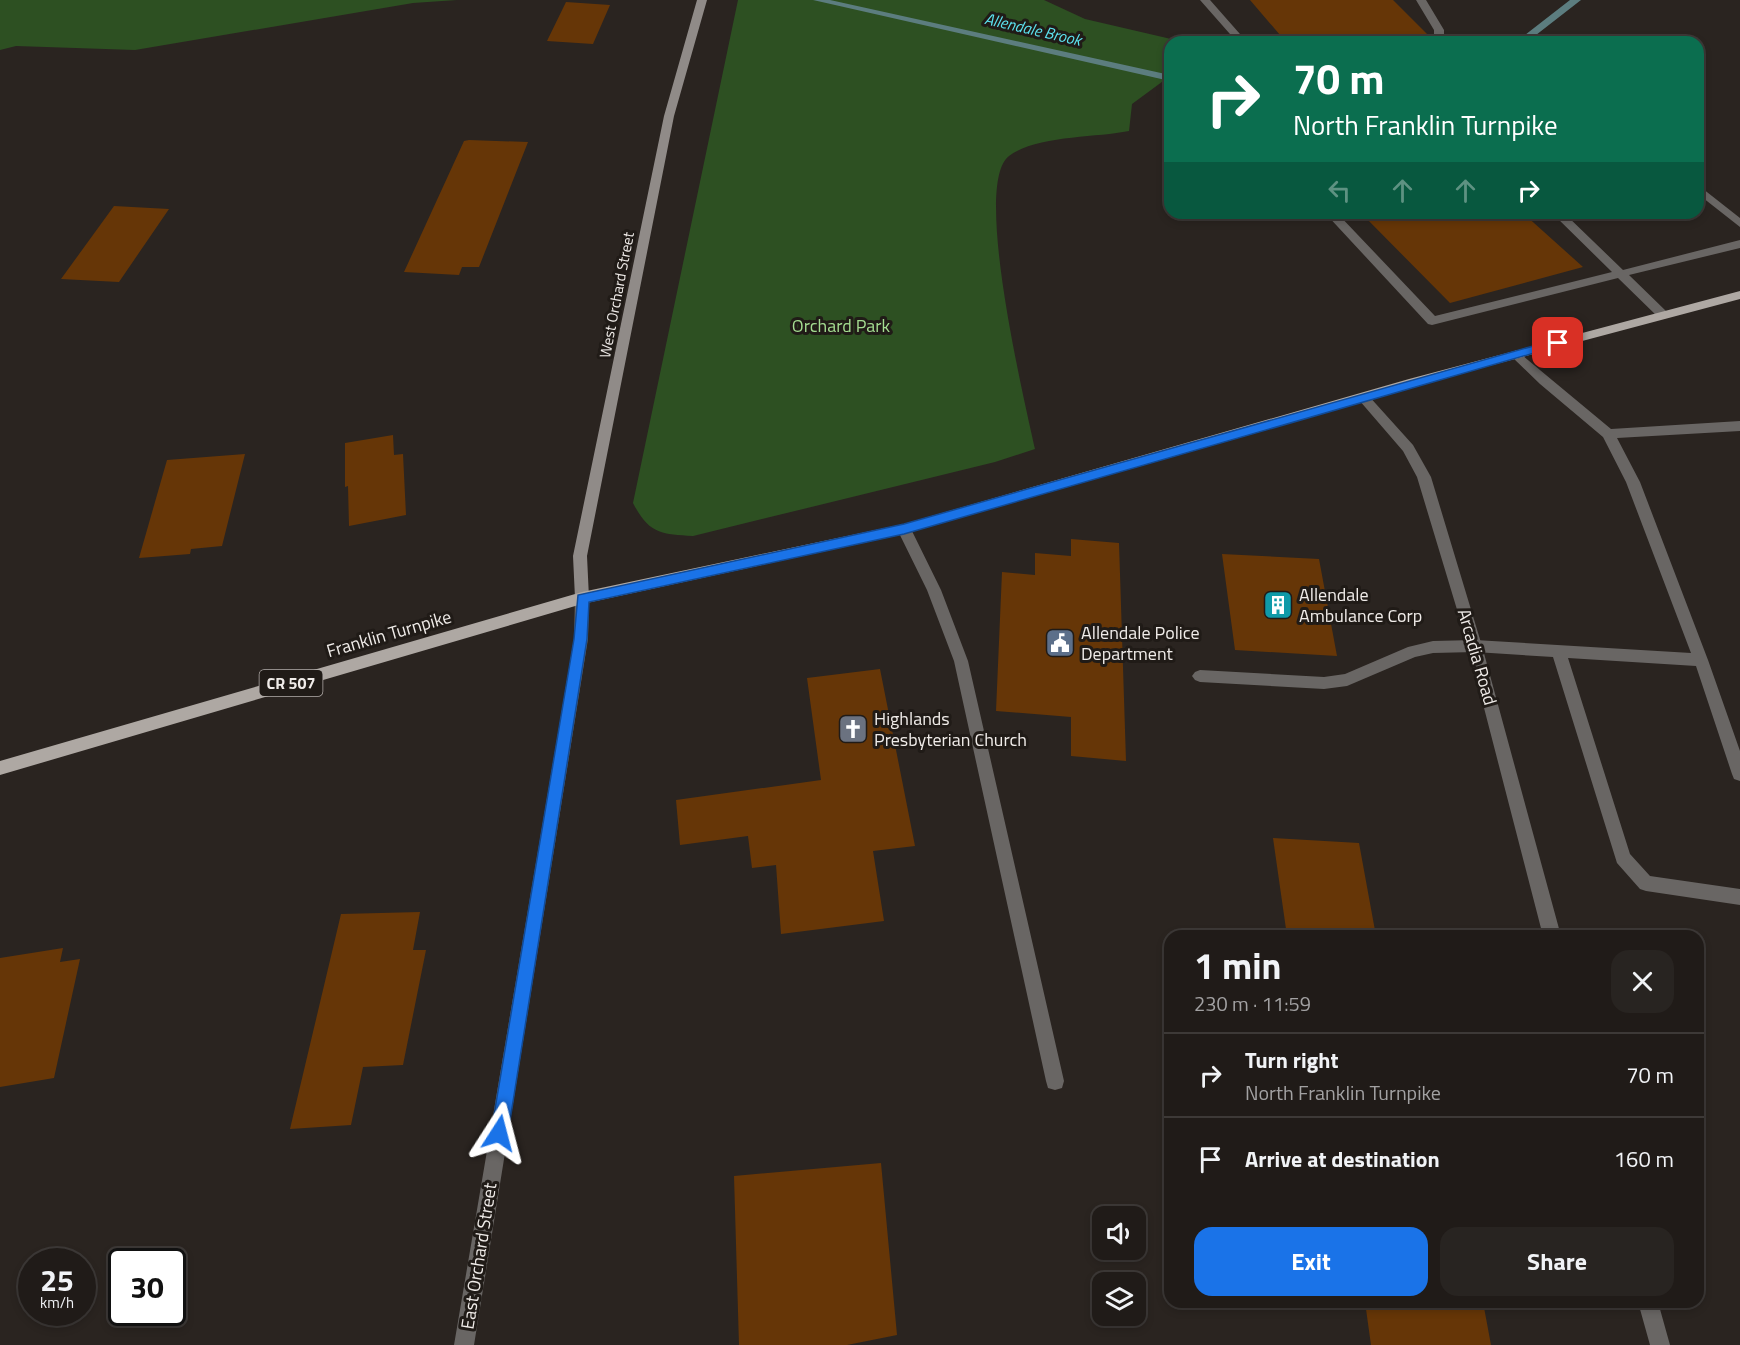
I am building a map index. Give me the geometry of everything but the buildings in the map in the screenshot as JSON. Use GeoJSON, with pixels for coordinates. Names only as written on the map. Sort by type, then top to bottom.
{"type":"FeatureCollection","features":[{"type":"Feature","properties":{"kind":"main road","name":"West Orchard Street"},"geometry":{"type":"LineString","coordinates":[[582,598],[580,556],[669,116],[702,0]]}},
{"type":"Feature","properties":{"kind":"main road","name":"CR 507"},"geometry":{"type":"LineString","coordinates":[[582,598],[904,529],[1516,354],[1740,295]]}},
{"type":"Feature","properties":{"kind":"main road","name":"Franklin Turnpike"},"geometry":{"type":"LineString","coordinates":[[0,768],[582,598]]}},
{"type":"Feature","properties":{"kind":"street"},"geometry":{"type":"LineString","coordinates":[[1205,0],[1237,36]]}},
{"type":"Feature","properties":{"kind":"street"},"geometry":{"type":"LineString","coordinates":[[1421,0],[1440,36]]}},
{"type":"Feature","properties":{"kind":"street"},"geometry":{"type":"LineString","coordinates":[[1704,193],[1740,224]]}},
{"type":"Feature","properties":{"kind":"street"},"geometry":{"type":"LineString","coordinates":[[1337,219],[1432,321],[1740,244]]}},
{"type":"Feature","properties":{"kind":"street"},"geometry":{"type":"LineString","coordinates":[[1564,219],[1663,315]]}},
{"type":"Feature","properties":{"kind":"street"},"geometry":{"type":"LineString","coordinates":[[1516,354],[1544,381],[1608,434],[1633,482],[1701,660],[1740,774]]}},
{"type":"Feature","properties":{"kind":"street","name":"Arcadia Road"},"geometry":{"type":"LineString","coordinates":[[1363,397],[1408,448],[1424,477],[1474,646],[1550,930]]}},
{"type":"Feature","properties":{"kind":"street"},"geometry":{"type":"LineString","coordinates":[[1608,434],[1740,426]]}},
{"type":"Feature","properties":{"kind":"street"},"geometry":{"type":"LineString","coordinates":[[904,529],[934,590],[961,661],[1055,1081]]}},
{"type":"Feature","properties":{"kind":"street","name":"East Orchard Street"},"geometry":{"type":"LineString","coordinates":[[464,1345],[581,639],[582,598]]}},
{"type":"Feature","properties":{"kind":"street"},"geometry":{"type":"LineString","coordinates":[[1200,676],[1324,684],[1347,680],[1413,651],[1433,647],[1474,646],[1558,650],[1701,660]]}},
{"type":"Feature","properties":{"kind":"street"},"geometry":{"type":"LineString","coordinates":[[1558,650],[1623,858],[1646,883],[1740,897]]}},
{"type":"Feature","properties":{"kind":"street"},"geometry":{"type":"LineString","coordinates":[[1650,1308],[1660,1345]]}},
{"type":"Feature","properties":{"kind":"green space"},"geometry":{"type":"Polygon","coordinates":[[[0,0],[457,0],[413,3],[135,50],[16,46],[0,50],[0,0]]]}},
{"type":"Feature","properties":{"kind":"green space","name":"Orchard Park"},"geometry":{"type":"Polygon","coordinates":[[[738,0],[1044,0],[1085,19],[1164,37],[1164,80],[1132,104],[1129,131],[1035,144],[1009,156],[999,175],[996,207],[998,249],[1004,295],[1035,449],[995,462],[693,536],[664,533],[651,527],[633,503],[738,0]]]}},
{"type":"Feature","properties":{"kind":"waterway","name":"Allendale Brook"},"geometry":{"type":"LineString","coordinates":[[818,0],[1164,77]]}},
{"type":"Feature","properties":{"kind":"waterway","name":"Allendale Brook"},"geometry":{"type":"LineString","coordinates":[[1529,36],[1576,0]]}},
{"type":"Feature","properties":{"kind":"place","name":"Allendale Ambulance Corp"},"geometry":{"type":"Point","coordinates":[1278,605]}},
{"type":"Feature","properties":{"kind":"place","name":"Allendale Police Department"},"geometry":{"type":"Point","coordinates":[1060,643]}},
{"type":"Feature","properties":{"kind":"place","name":"Highlands Presbyterian Church"},"geometry":{"type":"Point","coordinates":[853,729]}},
{"type":"Feature","properties":{"kind":"route"},"geometry":{"type":"LineString","coordinates":[[499,1133],[581,639],[582,598],[904,529],[1286,418],[1558,343]]}}]}
